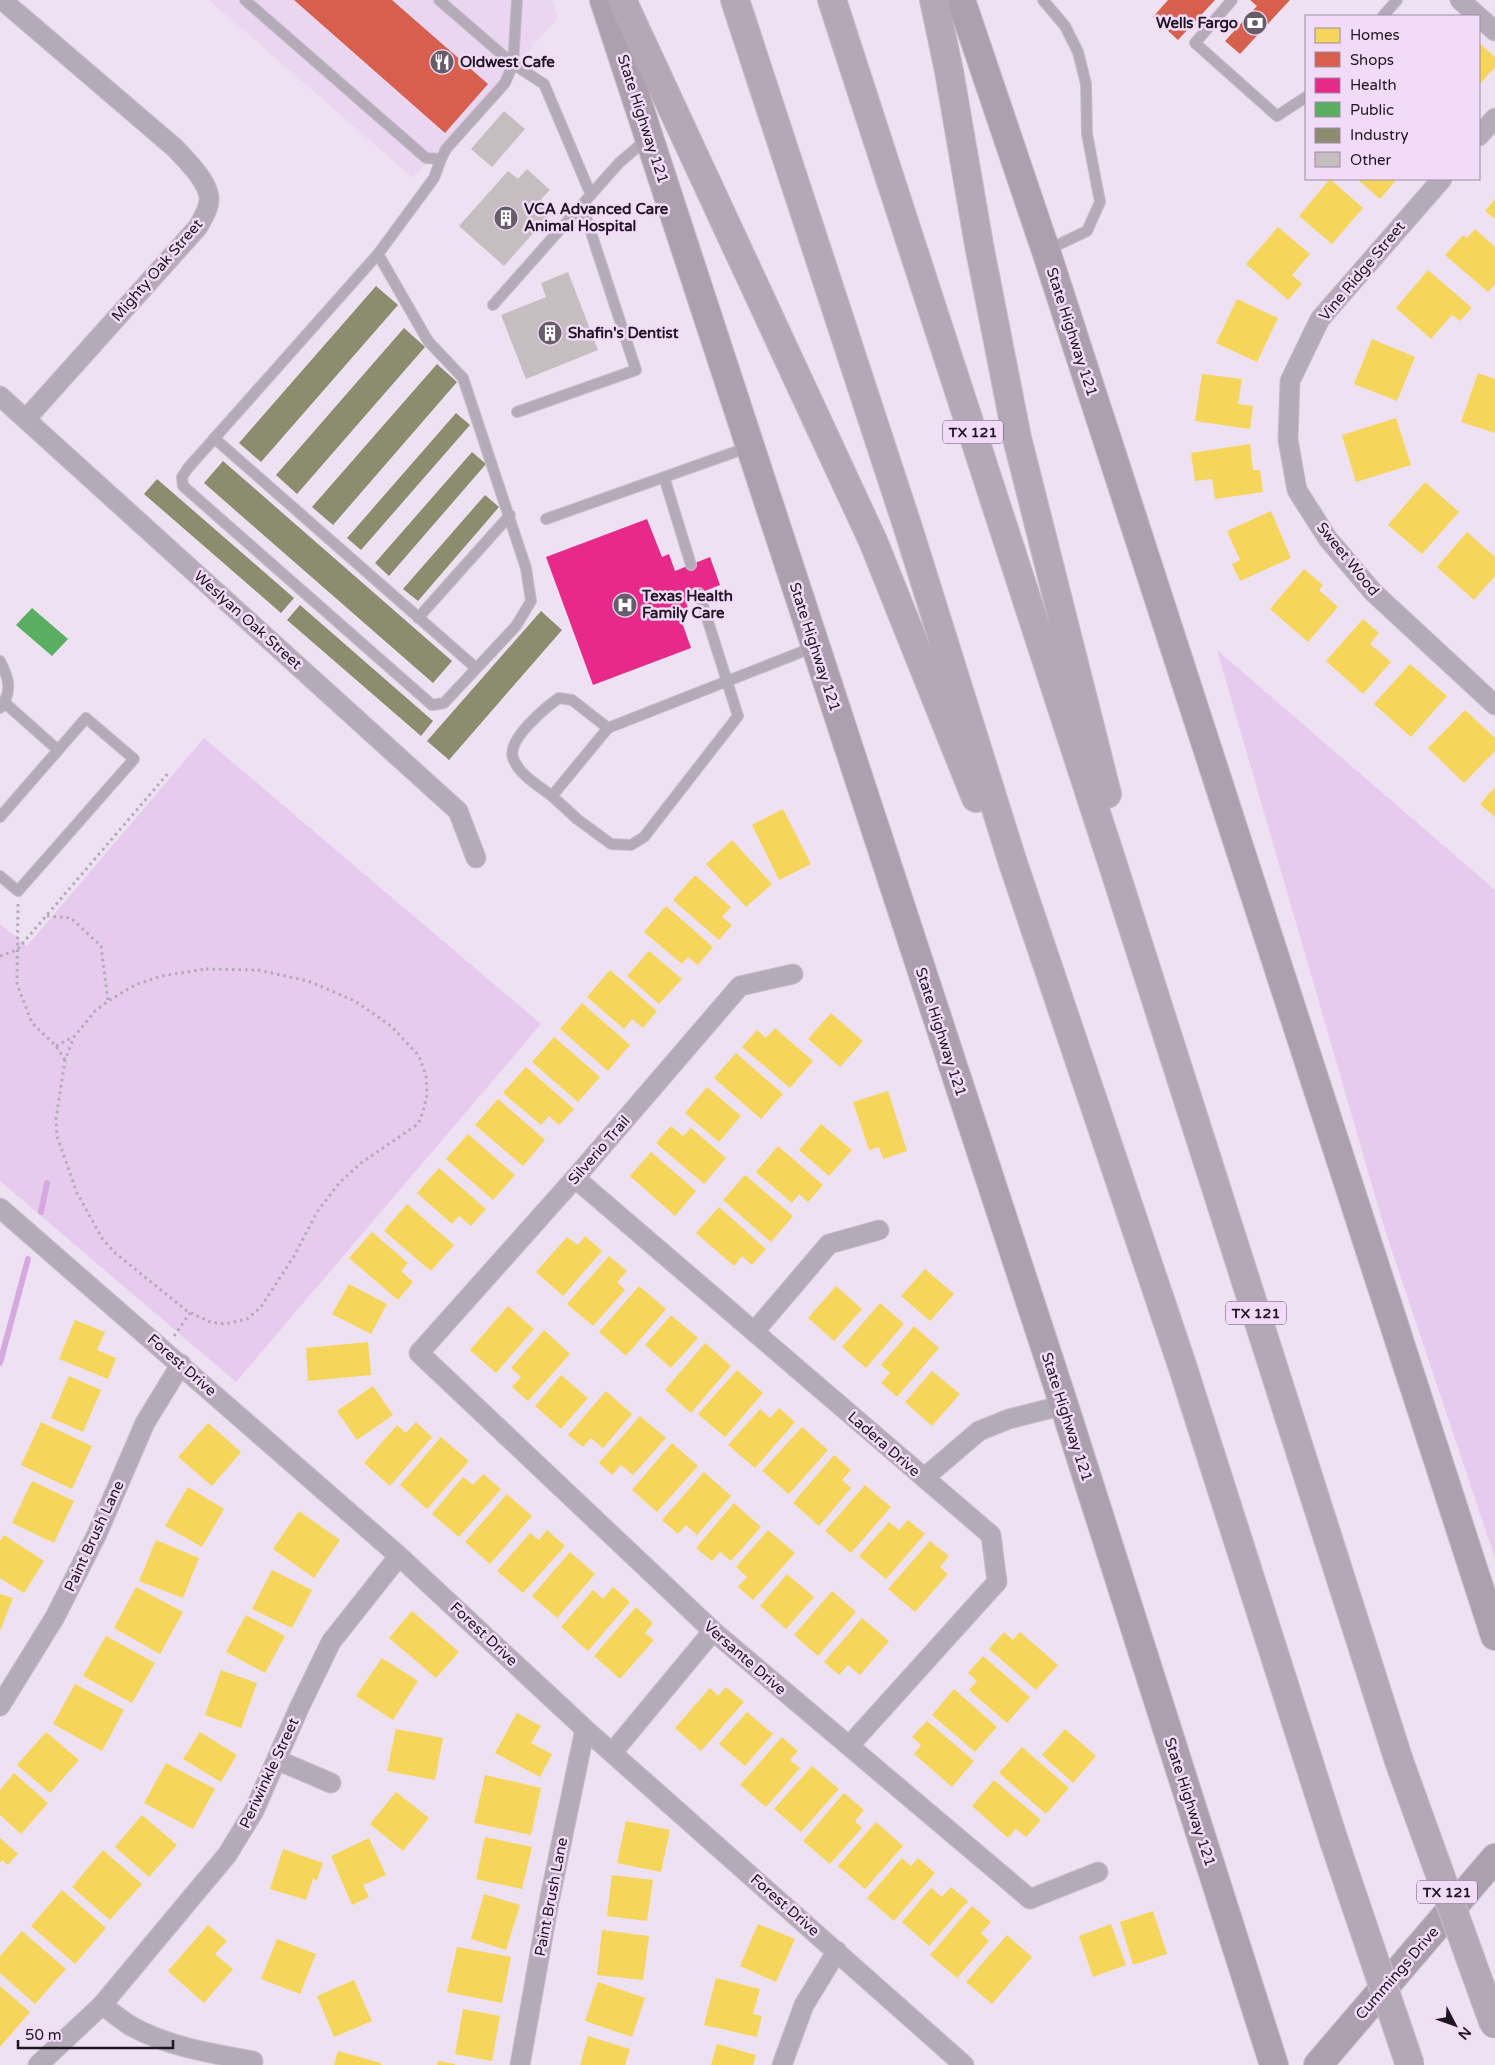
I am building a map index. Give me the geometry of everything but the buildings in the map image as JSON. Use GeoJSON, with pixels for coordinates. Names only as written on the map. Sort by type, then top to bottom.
{"type":"FeatureCollection","features":[{"type":"Feature","properties":{"kind":"highway"},"geometry":{"type":"LineString","coordinates":[[622,0],[873,541],[974,793],[1013,863]]}},
{"type":"Feature","properties":{"kind":"highway"},"geometry":{"type":"LineString","coordinates":[[735,0],[909,531],[1013,863],[1182,1365],[1334,1841],[1410,2065]]}},
{"type":"Feature","properties":{"kind":"highway","name":"TX 121"},"geometry":{"type":"LineString","coordinates":[[832,0],[1113,865],[1399,1761],[1495,2025]]}},
{"type":"Feature","properties":{"kind":"highway"},"geometry":{"type":"LineString","coordinates":[[934,0],[949,71],[1017,438],[1106,785],[1113,865]]}},
{"type":"Feature","properties":{"kind":"main road","name":"State Highway 121"},"geometry":{"type":"LineString","coordinates":[[604,0],[1064,1404],[1274,2065]]}},
{"type":"Feature","properties":{"kind":"main road","name":"State Highway 121"},"geometry":{"type":"LineString","coordinates":[[961,0],[1046,251],[1495,1636]]}},
{"type":"Feature","properties":{"kind":"main road","name":"Cummings Drive"},"geometry":{"type":"LineString","coordinates":[[1318,2065],[1495,1858]]}},
{"type":"Feature","properties":{"kind":"street","name":"Mighty Oak Street"},"geometry":{"type":"LineString","coordinates":[[2,0],[175,148],[192,165],[209,197],[206,211],[198,227],[26,419]]}},
{"type":"Feature","properties":{"kind":"street"},"geometry":{"type":"LineString","coordinates":[[1460,0],[1478,15]]}},
{"type":"Feature","properties":{"kind":"street"},"geometry":{"type":"LineString","coordinates":[[1480,17],[1495,31]]}},
{"type":"Feature","properties":{"kind":"street"},"geometry":{"type":"LineString","coordinates":[[1480,135],[1495,118]]}},
{"type":"Feature","properties":{"kind":"street","name":"Vine Ridge Street"},"geometry":{"type":"LineString","coordinates":[[1294,371],[1320,319],[1441,180]]}},
{"type":"Feature","properties":{"kind":"street","name":"Sweet Wood"},"geometry":{"type":"LineString","coordinates":[[1294,371],[1290,381],[1288,440],[1297,490],[1328,539],[1374,592],[1495,705]]}},
{"type":"Feature","properties":{"kind":"street","name":"Weslyan Oak Street"},"geometry":{"type":"LineString","coordinates":[[0,396],[458,811],[476,858]]}},
{"type":"Feature","properties":{"kind":"street","name":"Silverio Trail"},"geometry":{"type":"LineString","coordinates":[[419,1353],[575,1178],[740,986],[793,974]]}},
{"type":"Feature","properties":{"kind":"street","name":"Ladera Drive"},"geometry":{"type":"LineString","coordinates":[[575,1178],[991,1535],[996,1582],[849,1746]]}},
{"type":"Feature","properties":{"kind":"street","name":"Forest Drive"},"geometry":{"type":"LineString","coordinates":[[0,1208],[400,1556],[585,1729],[964,2065]]}},
{"type":"Feature","properties":{"kind":"street"},"geometry":{"type":"LineString","coordinates":[[754,1332],[829,1244],[879,1230]]}},
{"type":"Feature","properties":{"kind":"street","name":"Versante Drive"},"geometry":{"type":"LineString","coordinates":[[419,1353],[713,1631],[1030,1899],[1098,1872]]}},
{"type":"Feature","properties":{"kind":"street","name":"Paint Brush Lane"},"geometry":{"type":"LineString","coordinates":[[0,1706],[56,1617],[97,1534],[145,1422],[181,1364]]}},
{"type":"Feature","properties":{"kind":"street"},"geometry":{"type":"LineString","coordinates":[[924,1478],[979,1431],[1009,1419],[1064,1404]]}},
{"type":"Feature","properties":{"kind":"street","name":"Periwinkle Street"},"geometry":{"type":"LineString","coordinates":[[38,2065],[102,2005],[227,1855],[254,1811],[299,1708],[331,1642],[400,1556]]}},
{"type":"Feature","properties":{"kind":"street"},"geometry":{"type":"LineString","coordinates":[[612,1753],[713,1631]]}},
{"type":"Feature","properties":{"kind":"street","name":"Paint Brush Lane"},"geometry":{"type":"LineString","coordinates":[[520,2065],[549,1902],[585,1729]]}},
{"type":"Feature","properties":{"kind":"street"},"geometry":{"type":"LineString","coordinates":[[277,1760],[331,1783]]}},
{"type":"Feature","properties":{"kind":"street"},"geometry":{"type":"LineString","coordinates":[[782,2065],[804,2005],[837,1951]]}},
{"type":"Feature","properties":{"kind":"street"},"geometry":{"type":"LineString","coordinates":[[102,2005],[129,2025],[160,2040],[189,2049],[253,2061]]}},
{"type":"Feature","properties":{"kind":"lane"},"geometry":{"type":"LineString","coordinates":[[245,0],[426,158],[441,159]]}},
{"type":"Feature","properties":{"kind":"lane"},"geometry":{"type":"LineString","coordinates":[[439,0],[513,64],[544,84],[591,195]]}},
{"type":"Feature","properties":{"kind":"lane"},"geometry":{"type":"LineString","coordinates":[[378,254],[428,341],[463,378],[510,515],[526,568],[531,601],[516,626],[444,703],[432,705],[183,486],[182,478],[188,468],[214,438],[378,254],[434,178],[446,149],[505,83],[513,64],[517,0]]}},
{"type":"Feature","properties":{"kind":"lane"},"geometry":{"type":"LineString","coordinates":[[1043,0],[1065,26],[1078,52],[1086,84],[1087,134],[1100,202],[1087,231],[1046,251]]}},
{"type":"Feature","properties":{"kind":"lane"},"geometry":{"type":"LineString","coordinates":[[1232,0],[1195,43],[1277,116],[1305,98]]}},
{"type":"Feature","properties":{"kind":"lane"},"geometry":{"type":"LineString","coordinates":[[1384,15],[1394,1]]}},
{"type":"Feature","properties":{"kind":"lane"},"geometry":{"type":"LineString","coordinates":[[493,306],[619,163],[649,137]]}},
{"type":"Feature","properties":{"kind":"lane"},"geometry":{"type":"LineString","coordinates":[[517,412],[636,370],[582,205]]}},
{"type":"Feature","properties":{"kind":"lane"},"geometry":{"type":"LineString","coordinates":[[214,438],[476,668]]}},
{"type":"Feature","properties":{"kind":"lane"},"geometry":{"type":"LineString","coordinates":[[546,519],[750,447]]}},
{"type":"Feature","properties":{"kind":"lane"},"geometry":{"type":"LineString","coordinates":[[664,477],[691,565]]}},
{"type":"Feature","properties":{"kind":"lane"},"geometry":{"type":"LineString","coordinates":[[418,618],[510,515]]}},
{"type":"Feature","properties":{"kind":"lane"},"geometry":{"type":"LineString","coordinates":[[608,728],[572,700],[558,698],[539,712],[513,745],[513,758],[525,775],[577,819],[611,844],[631,845],[644,837],[738,716],[699,593]]}},
{"type":"Feature","properties":{"kind":"lane"},"geometry":{"type":"LineString","coordinates":[[552,796],[608,728],[815,647]]}},
{"type":"Feature","properties":{"kind":"lane"},"geometry":{"type":"LineString","coordinates":[[0,661],[8,677],[9,691],[2,705],[58,750]]}},
{"type":"Feature","properties":{"kind":"lane"},"geometry":{"type":"LineString","coordinates":[[0,817],[86,718],[134,759],[18,891],[0,876]]}},
{"type":"Feature","properties":{"kind":"path"},"geometry":{"type":"LineString","coordinates":[[0,956],[17,950],[170,771]]}},
{"type":"Feature","properties":{"kind":"path"},"geometry":{"type":"LineString","coordinates":[[18,891],[17,984],[32,1023],[56,1046],[65,1060]]}},
{"type":"Feature","properties":{"kind":"path"},"geometry":{"type":"LineString","coordinates":[[46,916],[71,918],[101,946],[108,1001]]}},
{"type":"Feature","properties":{"kind":"path"},"geometry":{"type":"LineString","coordinates":[[206,969],[258,970],[308,981],[355,1001],[392,1026],[419,1056],[426,1076],[427,1095],[418,1124],[361,1163],[340,1182],[317,1212],[294,1256],[261,1307],[247,1319],[226,1324],[210,1322],[190,1313],[114,1252],[102,1238],[76,1193],[57,1136],[56,1120],[65,1060],[74,1037],[94,1012],[135,985],[161,976],[206,969]]}},
{"type":"Feature","properties":{"kind":"path"},"geometry":{"type":"LineString","coordinates":[[56,1046],[74,1037]]}},
{"type":"Feature","properties":{"kind":"path"},"geometry":{"type":"LineString","coordinates":[[174,1337],[190,1313]]}},
{"type":"Feature","properties":{"kind":"shaded area"},"geometry":{"type":"Polygon","coordinates":[[[209,0],[552,0],[558,18],[413,178],[209,0]]]}},
{"type":"Feature","properties":{"kind":"shaded area"},"geometry":{"type":"Polygon","coordinates":[[[1217,650],[1495,890],[1495,1558],[1385,1230],[1217,650]]]}},
{"type":"Feature","properties":{"kind":"shaded area"},"geometry":{"type":"Polygon","coordinates":[[[204,738],[541,1024],[236,1382],[0,1181],[0,924],[27,946],[204,738]]]}},
{"type":"Feature","properties":{"kind":"waterway"},"geometry":{"type":"LineString","coordinates":[[41,1212],[47,1183]]}},
{"type":"Feature","properties":{"kind":"waterway"},"geometry":{"type":"LineString","coordinates":[[0,1363],[28,1259]]}},
{"type":"Feature","properties":{"kind":"place","name":"Wells Fargo"},"geometry":{"type":"Point","coordinates":[1255,23]}},
{"type":"Feature","properties":{"kind":"place","name":"Oldwest Cafe"},"geometry":{"type":"Point","coordinates":[442,62]}},
{"type":"Feature","properties":{"kind":"place","name":"VCA Advanced Care Animal Hospital"},"geometry":{"type":"Point","coordinates":[506,218]}},
{"type":"Feature","properties":{"kind":"place","name":"Shafin's Dentist"},"geometry":{"type":"Point","coordinates":[550,333]}},
{"type":"Feature","properties":{"kind":"place","name":"Texas Health Family Care"},"geometry":{"type":"Point","coordinates":[625,605]}}]}
